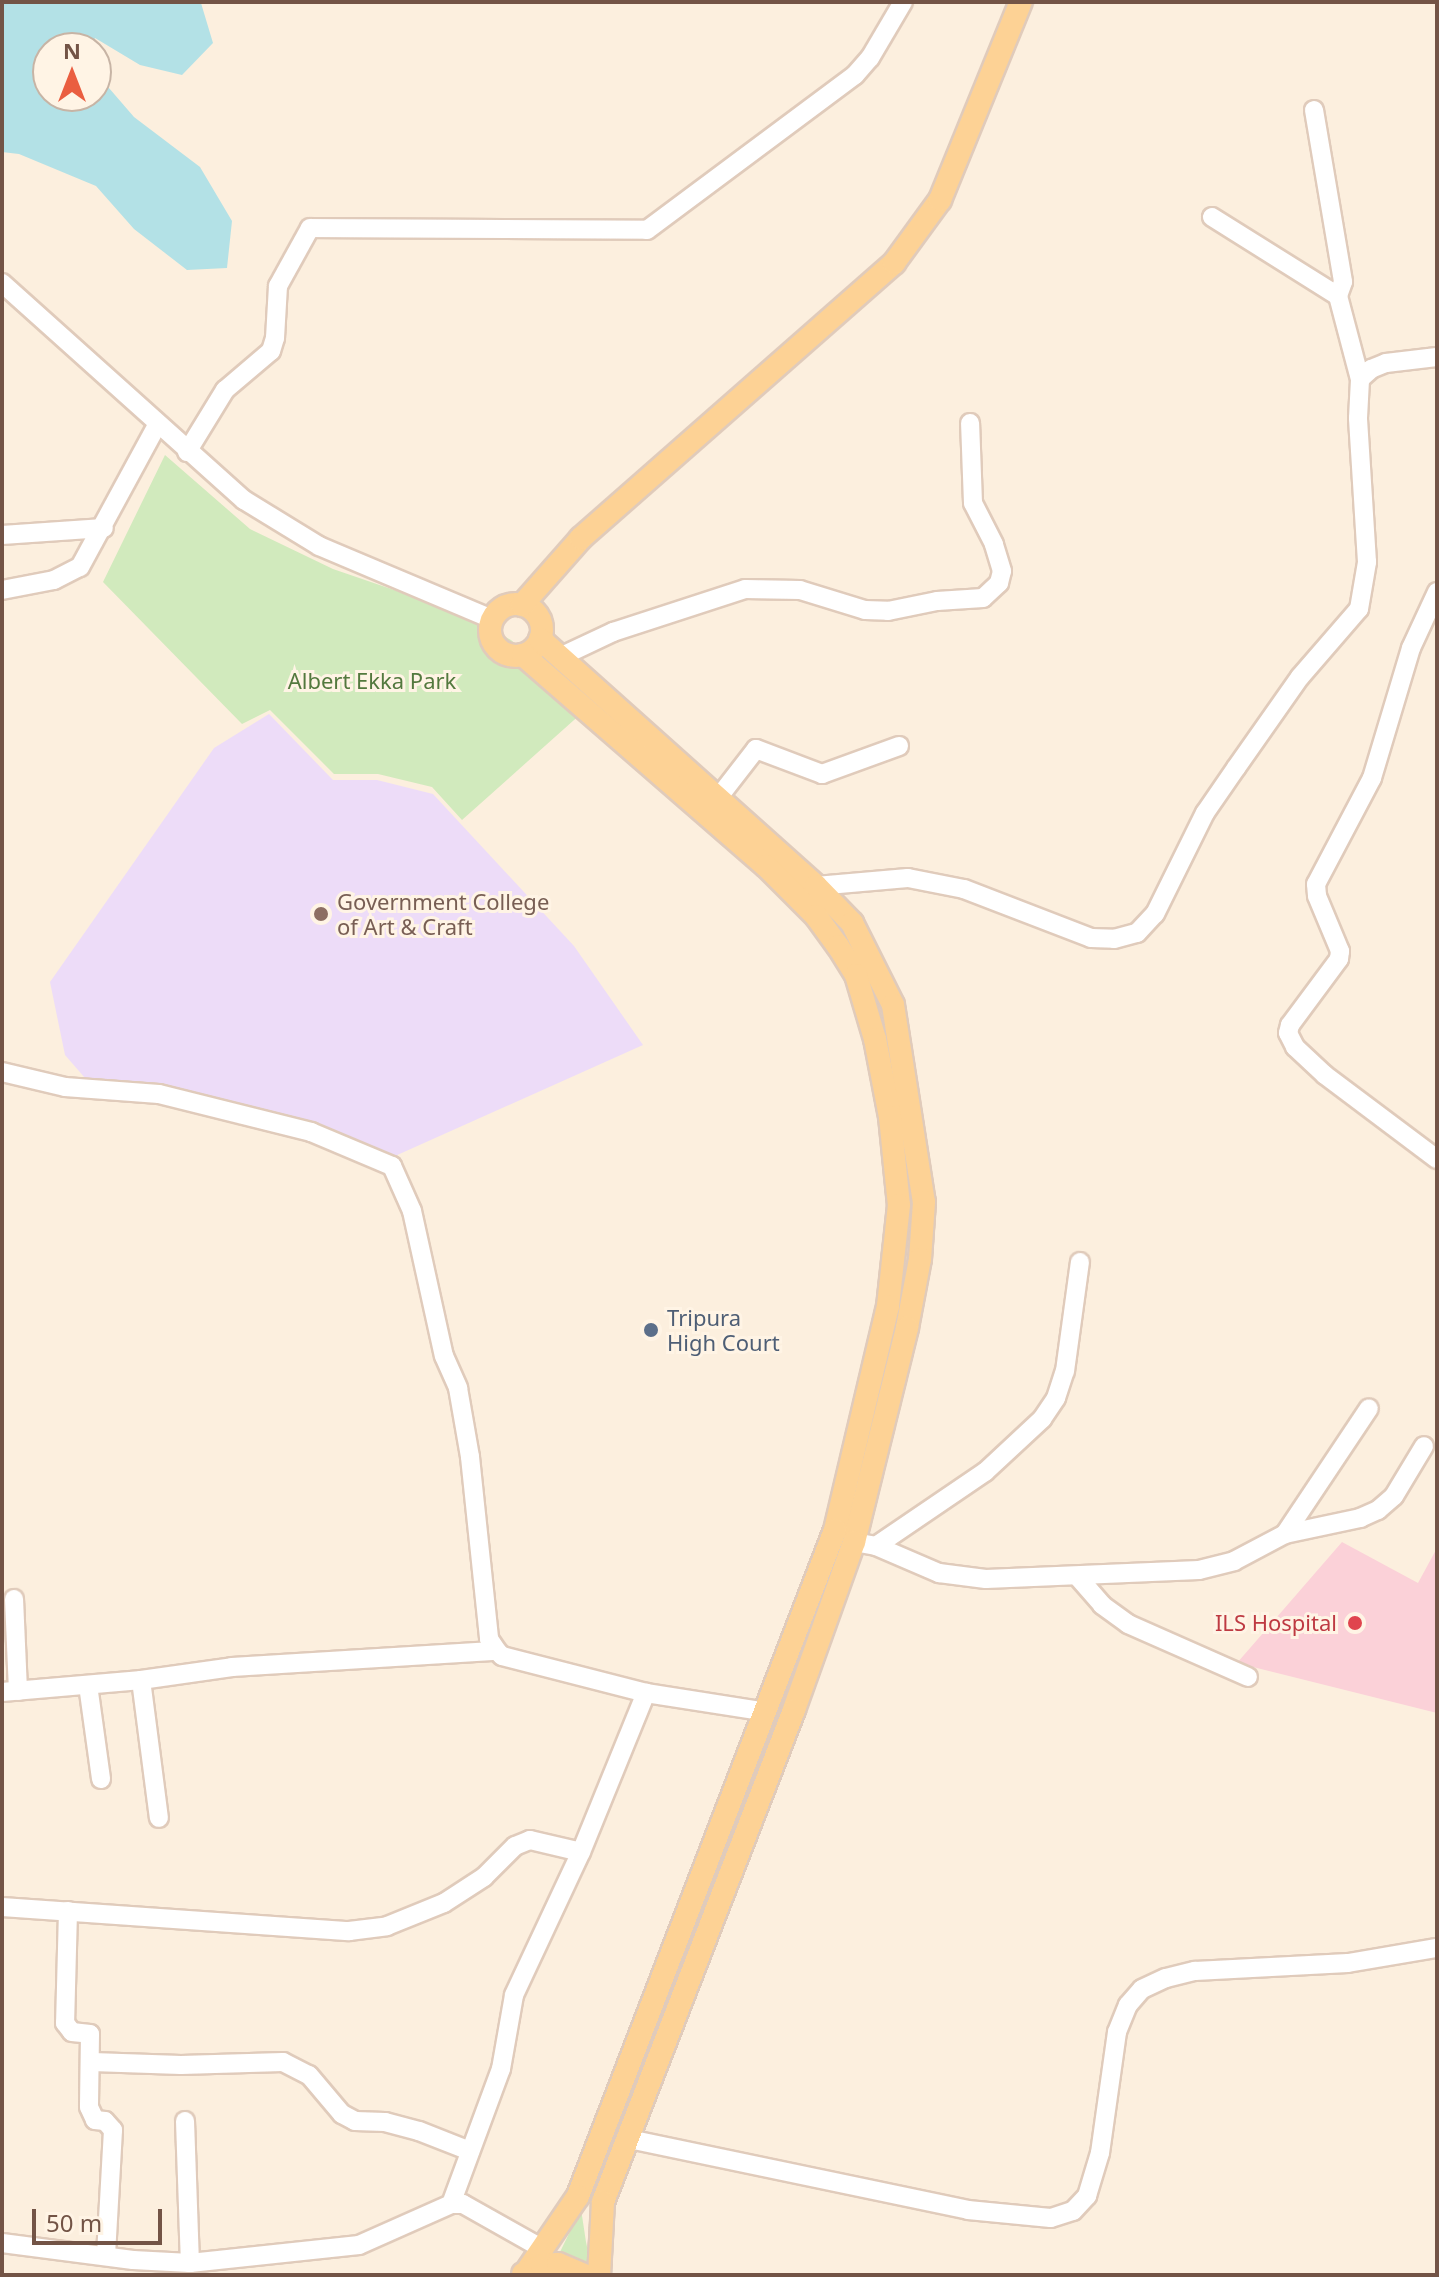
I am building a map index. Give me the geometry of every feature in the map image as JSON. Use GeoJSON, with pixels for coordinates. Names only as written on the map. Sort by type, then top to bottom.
{"type":"FeatureCollection","features":[{"type":"Feature","properties":{"kind":"main road"},"geometry":{"type":"LineString","coordinates":[[522,605],[581,538],[894,263],[940,200],[1021,2]]}},
{"type":"Feature","properties":{"kind":"main road"},"geometry":{"type":"LineString","coordinates":[[525,2273],[578,2196],[835,1530],[894,1268],[899,1205],[890,1117],[875,1039],[856,975],[816,916],[766,866],[523,655],[507,654],[493,644],[490,636],[492,619],[508,605],[522,605],[536,615],[540,639],[816,886],[852,923],[893,1005],[924,1202],[920,1259],[865,1544],[794,1710],[603,2202],[599,2275]]}},
{"type":"Feature","properties":{"kind":"main road"},"geometry":{"type":"LineString","coordinates":[[523,655],[540,639]]}},
{"type":"Feature","properties":{"kind":"main road"},"geometry":{"type":"LineString","coordinates":[[525,2273],[558,2264],[584,2275]]}},
{"type":"Feature","properties":{"kind":"street"},"geometry":{"type":"LineString","coordinates":[[187,452],[225,390],[271,351],[275,338],[278,286],[310,228],[647,230],[855,75],[870,58],[903,2]]}},
{"type":"Feature","properties":{"kind":"street"},"geometry":{"type":"LineString","coordinates":[[816,886],[908,878],[964,889],[1091,938],[1114,939],[1137,933],[1155,914],[1205,813],[1300,677],[1359,609],[1367,562],[1358,418],[1360,379],[1338,296],[1343,282],[1314,110]]}},
{"type":"Feature","properties":{"kind":"street"},"geometry":{"type":"LineString","coordinates":[[1212,217],[1338,296]]}},
{"type":"Feature","properties":{"kind":"street"},"geometry":{"type":"LineString","coordinates":[[2,283],[187,452],[244,500],[283,527],[492,619]]}},
{"type":"Feature","properties":{"kind":"street"},"geometry":{"type":"LineString","coordinates":[[1360,379],[1371,369],[1386,363],[1437,357]]}},
{"type":"Feature","properties":{"kind":"street"},"geometry":{"type":"LineString","coordinates":[[560,657],[613,632],[745,589],[800,590],[865,610],[888,611],[937,601],[983,598],[999,583],[1002,571],[994,544],[973,503],[970,423]]}},
{"type":"Feature","properties":{"kind":"street"},"geometry":{"type":"LineString","coordinates":[[2,590],[54,580],[80,567],[104,528],[157,425]]}},
{"type":"Feature","properties":{"kind":"street"},"geometry":{"type":"LineString","coordinates":[[2,535],[104,528]]}},
{"type":"Feature","properties":{"kind":"street"},"geometry":{"type":"LineString","coordinates":[[1437,592],[1411,648],[1372,778],[1316,884],[1317,896],[1340,951],[1339,959],[1290,1025],[1288,1033],[1295,1047],[1325,1075],[1437,1159]]}},
{"type":"Feature","properties":{"kind":"street"},"geometry":{"type":"LineString","coordinates":[[718,798],[756,749],[822,774],[899,746]]}},
{"type":"Feature","properties":{"kind":"street"},"geometry":{"type":"LineString","coordinates":[[2,1072],[65,1087],[159,1094],[311,1132],[392,1166],[412,1211],[444,1356],[458,1388],[470,1457],[489,1639],[497,1651],[502,1656],[646,1693],[767,1712]]}},
{"type":"Feature","properties":{"kind":"street"},"geometry":{"type":"LineString","coordinates":[[865,1544],[985,1472],[1042,1419],[1056,1398],[1065,1371],[1080,1262]]}},
{"type":"Feature","properties":{"kind":"street"},"geometry":{"type":"LineString","coordinates":[[1285,1534],[1369,1408]]}},
{"type":"Feature","properties":{"kind":"street"},"geometry":{"type":"LineString","coordinates":[[865,1544],[939,1573],[986,1579],[1199,1570],[1234,1561],[1285,1534],[1348,1521],[1378,1510],[1394,1496],[1424,1446]]}},
{"type":"Feature","properties":{"kind":"street"},"geometry":{"type":"LineString","coordinates":[[1078,1577],[1102,1605],[1128,1624],[1248,1677]]}},
{"type":"Feature","properties":{"kind":"street"},"geometry":{"type":"LineString","coordinates":[[14,1599],[10,1691],[141,1680],[232,1667],[497,1651]]}},
{"type":"Feature","properties":{"kind":"street"},"geometry":{"type":"LineString","coordinates":[[141,1680],[159,1818]]}},
{"type":"Feature","properties":{"kind":"street"},"geometry":{"type":"LineString","coordinates":[[88,1685],[101,1779]]}},
{"type":"Feature","properties":{"kind":"street"},"geometry":{"type":"LineString","coordinates":[[451,2204],[501,2069],[514,1995],[581,1852],[646,1693]]}},
{"type":"Feature","properties":{"kind":"street"},"geometry":{"type":"LineString","coordinates":[[2,1907],[349,1931],[387,1926],[444,1903],[484,1877],[515,1846],[530,1840],[581,1852]]}},
{"type":"Feature","properties":{"kind":"street"},"geometry":{"type":"LineString","coordinates":[[68,1911],[65,2023],[72,2032],[90,2034],[89,2107],[95,2120],[105,2121],[113,2130],[115,2263]]}},
{"type":"Feature","properties":{"kind":"street"},"geometry":{"type":"LineString","coordinates":[[629,2139],[968,2210],[1051,2218],[1073,2211],[1087,2196],[1100,2153],[1117,2032],[1128,2005],[1142,1989],[1166,1978],[1195,1971],[1348,1963],[1437,1948]]}},
{"type":"Feature","properties":{"kind":"street"},"geometry":{"type":"LineString","coordinates":[[92,2062],[181,2065],[283,2062],[309,2075],[342,2114],[355,2121],[385,2122],[419,2131],[470,2151]]}},
{"type":"Feature","properties":{"kind":"street"},"geometry":{"type":"LineString","coordinates":[[185,2121],[190,2263]]}},
{"type":"Feature","properties":{"kind":"street"},"geometry":{"type":"LineString","coordinates":[[2,2243],[115,2263],[190,2263],[359,2245],[451,2204],[463,2204],[543,2249]]}},
{"type":"Feature","properties":{"kind":"shaded area","name":"Government College of Art & Craft"},"geometry":{"type":"Polygon","coordinates":[[[269,714],[333,780],[377,780],[433,794],[574,946],[643,1045],[395,1156],[279,1115],[153,1086],[85,1078],[65,1055],[50,982],[214,748],[269,714]]]}},
{"type":"Feature","properties":{"kind":"shaded area","name":"ILS Hospital"},"geometry":{"type":"Polygon","coordinates":[[[1342,1542],[1418,1583],[1437,1548],[1437,1713],[1237,1663],[1342,1542]]]}},
{"type":"Feature","properties":{"kind":"green space","name":"Albert Ekka Park"},"geometry":{"type":"Polygon","coordinates":[[[165,455],[250,529],[333,569],[467,615],[511,640],[551,674],[583,712],[462,820],[432,787],[378,774],[334,774],[270,710],[242,724],[103,582],[165,455]]]}},
{"type":"Feature","properties":{"kind":"green space"},"geometry":{"type":"Polygon","coordinates":[[[581,2209],[586,2242],[591,2265],[559,2254],[581,2209]]]}},
{"type":"Feature","properties":{"kind":"water"},"geometry":{"type":"Polygon","coordinates":[[[2,2],[201,3],[213,43],[182,75],[140,65],[112,48],[112,32],[32,32],[32,112],[112,112],[112,92],[134,117],[200,167],[232,221],[227,268],[187,270],[134,229],[96,186],[19,154],[2,152],[2,2]]]}},
{"type":"Feature","properties":{"kind":"place","name":"Government College of Art & Craft"},"geometry":{"type":"Point","coordinates":[321,914]}},
{"type":"Feature","properties":{"kind":"place","name":"Tripura High Court"},"geometry":{"type":"Point","coordinates":[651,1330]}},
{"type":"Feature","properties":{"kind":"place","name":"ILS Hospital"},"geometry":{"type":"Point","coordinates":[1355,1623]}}]}
